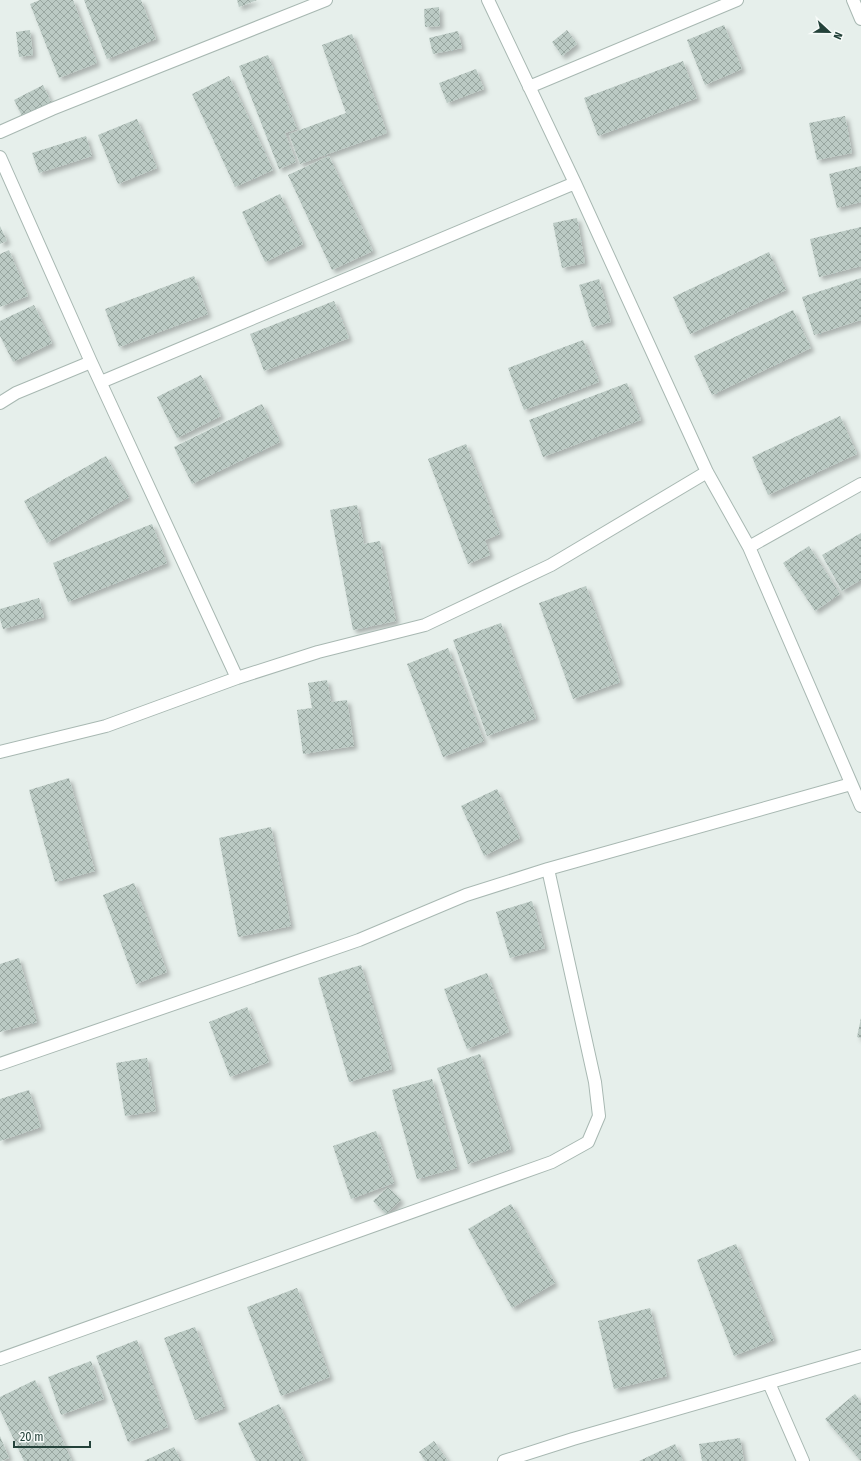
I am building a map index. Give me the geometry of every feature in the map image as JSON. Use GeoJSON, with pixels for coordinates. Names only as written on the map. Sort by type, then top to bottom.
{"type":"FeatureCollection","features":[{"type":"Feature","properties":{"kind":"street"},"geometry":{"type":"LineString","coordinates":[[0,132],[52,109],[326,0]]}},
{"type":"Feature","properties":{"kind":"street"},"geometry":{"type":"LineString","coordinates":[[488,0],[575,183],[707,472],[750,547],[861,806]]}},
{"type":"Feature","properties":{"kind":"street"},"geometry":{"type":"LineString","coordinates":[[529,87],[737,0]]}},
{"type":"Feature","properties":{"kind":"street"},"geometry":{"type":"LineString","coordinates":[[853,0],[861,19]]}},
{"type":"Feature","properties":{"kind":"street"},"geometry":{"type":"LineString","coordinates":[[0,157],[91,362],[236,678]]}},
{"type":"Feature","properties":{"kind":"street"},"geometry":{"type":"LineString","coordinates":[[101,382],[575,183]]}},
{"type":"Feature","properties":{"kind":"street"},"geometry":{"type":"LineString","coordinates":[[0,402],[16,393],[91,362]]}},
{"type":"Feature","properties":{"kind":"street"},"geometry":{"type":"LineString","coordinates":[[0,752],[106,726],[236,678],[318,652],[425,625],[551,564],[707,472]]}},
{"type":"Feature","properties":{"kind":"street"},"geometry":{"type":"LineString","coordinates":[[750,547],[861,484]]}},
{"type":"Feature","properties":{"kind":"street"},"geometry":{"type":"LineString","coordinates":[[0,1064],[359,940],[466,895],[548,870],[851,784]]}},
{"type":"Feature","properties":{"kind":"street"},"geometry":{"type":"LineString","coordinates":[[0,1359],[552,1162],[588,1142],[599,1116],[595,1082],[548,870]]}},
{"type":"Feature","properties":{"kind":"street"},"geometry":{"type":"LineString","coordinates":[[504,1461],[573,1439],[861,1356]]}},
{"type":"Feature","properties":{"kind":"street"},"geometry":{"type":"LineString","coordinates":[[769,1383],[803,1461]]}},
{"type":"Feature","properties":{"kind":"building"},"geometry":{"type":"Polygon","coordinates":[[[40,0],[73,0],[97,63],[59,78],[30,4],[40,0]]]}},
{"type":"Feature","properties":{"kind":"building"},"geometry":{"type":"Polygon","coordinates":[[[84,0],[141,0],[156,39],[107,59],[84,0]]]}},
{"type":"Feature","properties":{"kind":"building"},"geometry":{"type":"Polygon","coordinates":[[[237,0],[257,0],[239,7],[237,0]]]}},
{"type":"Feature","properties":{"kind":"building"},"geometry":{"type":"Polygon","coordinates":[[[439,7],[440,26],[425,27],[424,9],[439,7]]]}},
{"type":"Feature","properties":{"kind":"building"},"geometry":{"type":"Polygon","coordinates":[[[724,25],[742,69],[705,85],[687,40],[724,25]]]}},
{"type":"Feature","properties":{"kind":"building"},"geometry":{"type":"Polygon","coordinates":[[[30,30],[33,55],[19,57],[16,32],[30,30]]]}},
{"type":"Feature","properties":{"kind":"building"},"geometry":{"type":"Polygon","coordinates":[[[567,30],[577,44],[562,56],[552,42],[567,30]]]}},
{"type":"Feature","properties":{"kind":"building"},"geometry":{"type":"Polygon","coordinates":[[[458,31],[462,48],[433,54],[429,38],[458,31]]]}},
{"type":"Feature","properties":{"kind":"building"},"geometry":{"type":"Polygon","coordinates":[[[352,34],[387,133],[300,164],[289,134],[346,113],[322,45],[352,34]]]}},
{"type":"Feature","properties":{"kind":"building"},"geometry":{"type":"Polygon","coordinates":[[[268,55],[297,129],[285,133],[296,162],[279,169],[239,66],[268,55]]]}},
{"type":"Feature","properties":{"kind":"building"},"geometry":{"type":"Polygon","coordinates":[[[683,61],[697,98],[598,136],[584,98],[683,61]]]}},
{"type":"Feature","properties":{"kind":"building"},"geometry":{"type":"Polygon","coordinates":[[[476,69],[484,89],[447,103],[439,83],[476,69]]]}},
{"type":"Feature","properties":{"kind":"building"},"geometry":{"type":"Polygon","coordinates":[[[229,76],[273,170],[235,187],[192,94],[229,76]]]}},
{"type":"Feature","properties":{"kind":"building"},"geometry":{"type":"Polygon","coordinates":[[[43,85],[52,104],[23,118],[14,100],[43,85]]]}},
{"type":"Feature","properties":{"kind":"building"},"geometry":{"type":"Polygon","coordinates":[[[845,116],[852,153],[817,160],[809,123],[845,116]]]}},
{"type":"Feature","properties":{"kind":"building"},"geometry":{"type":"Polygon","coordinates":[[[137,119],[157,168],[118,184],[98,135],[137,119]]]}},
{"type":"Feature","properties":{"kind":"building"},"geometry":{"type":"Polygon","coordinates":[[[86,136],[92,156],[39,173],[32,153],[86,136]]]}},
{"type":"Feature","properties":{"kind":"building"},"geometry":{"type":"Polygon","coordinates":[[[329,156],[373,251],[332,270],[288,175],[329,156]]]}},
{"type":"Feature","properties":{"kind":"building"},"geometry":{"type":"Polygon","coordinates":[[[861,166],[861,202],[837,208],[829,174],[861,166]]]}},
{"type":"Feature","properties":{"kind":"building"},"geometry":{"type":"Polygon","coordinates":[[[280,194],[303,244],[265,262],[242,212],[280,194]]]}},
{"type":"Feature","properties":{"kind":"building"},"geometry":{"type":"Polygon","coordinates":[[[577,218],[585,263],[562,268],[553,223],[577,218]]]}},
{"type":"Feature","properties":{"kind":"building"},"geometry":{"type":"Polygon","coordinates":[[[0,226],[7,241],[0,244],[0,226]]]}},
{"type":"Feature","properties":{"kind":"building"},"geometry":{"type":"Polygon","coordinates":[[[861,227],[861,266],[819,277],[810,239],[861,227]]]}},
{"type":"Feature","properties":{"kind":"building"},"geometry":{"type":"Polygon","coordinates":[[[9,250],[28,296],[0,307],[0,254],[9,250]]]}},
{"type":"Feature","properties":{"kind":"building"},"geometry":{"type":"Polygon","coordinates":[[[769,252],[786,290],[690,334],[673,297],[769,252]]]}},
{"type":"Feature","properties":{"kind":"building"},"geometry":{"type":"Polygon","coordinates":[[[194,276],[208,314],[119,347],[105,309],[194,276]]]}},
{"type":"Feature","properties":{"kind":"building"},"geometry":{"type":"Polygon","coordinates":[[[861,278],[861,320],[814,335],[802,297],[861,278]]]}},
{"type":"Feature","properties":{"kind":"building"},"geometry":{"type":"Polygon","coordinates":[[[599,279],[611,322],[592,327],[579,285],[599,279]]]}},
{"type":"Feature","properties":{"kind":"building"},"geometry":{"type":"Polygon","coordinates":[[[334,301],[349,338],[264,371],[250,334],[334,301]]]}},
{"type":"Feature","properties":{"kind":"building"},"geometry":{"type":"Polygon","coordinates":[[[34,305],[52,343],[13,362],[0,336],[0,321],[34,305]]]}},
{"type":"Feature","properties":{"kind":"building"},"geometry":{"type":"Polygon","coordinates":[[[793,310],[811,348],[712,395],[694,356],[793,310]]]}},
{"type":"Feature","properties":{"kind":"building"},"geometry":{"type":"Polygon","coordinates":[[[583,340],[599,382],[524,410],[508,368],[583,340]]]}},
{"type":"Feature","properties":{"kind":"building"},"geometry":{"type":"Polygon","coordinates":[[[201,375],[221,416],[177,438],[157,397],[201,375]]]}},
{"type":"Feature","properties":{"kind":"building"},"geometry":{"type":"Polygon","coordinates":[[[627,383],[641,420],[543,457],[529,420],[627,383]]]}},
{"type":"Feature","properties":{"kind":"building"},"geometry":{"type":"Polygon","coordinates":[[[262,404],[280,442],[192,484],[174,447],[262,404]]]}},
{"type":"Feature","properties":{"kind":"building"},"geometry":{"type":"Polygon","coordinates":[[[840,416],[857,454],[768,495],[752,457],[840,416]]]}},
{"type":"Feature","properties":{"kind":"building"},"geometry":{"type":"Polygon","coordinates":[[[466,444],[500,534],[485,540],[490,555],[468,564],[428,459],[466,444]]]}},
{"type":"Feature","properties":{"kind":"building"},"geometry":{"type":"Polygon","coordinates":[[[106,456],[129,497],[47,543],[24,501],[106,456]]]}},
{"type":"Feature","properties":{"kind":"building"},"geometry":{"type":"Polygon","coordinates":[[[357,505],[364,544],[380,541],[396,621],[353,630],[330,510],[357,505]]]}},
{"type":"Feature","properties":{"kind":"building"},"geometry":{"type":"Polygon","coordinates":[[[152,524],[167,563],[68,602],[53,563],[152,524]]]}},
{"type":"Feature","properties":{"kind":"building"},"geometry":{"type":"Polygon","coordinates":[[[861,533],[861,580],[842,591],[822,555],[861,533]]]}},
{"type":"Feature","properties":{"kind":"building"},"geometry":{"type":"Polygon","coordinates":[[[809,546],[840,594],[815,611],[783,563],[809,546]]]}},
{"type":"Feature","properties":{"kind":"building"},"geometry":{"type":"Polygon","coordinates":[[[586,586],[620,682],[573,699],[539,603],[586,586]]]}},
{"type":"Feature","properties":{"kind":"building"},"geometry":{"type":"Polygon","coordinates":[[[39,598],[44,617],[3,629],[0,619],[0,609],[39,598]]]}},
{"type":"Feature","properties":{"kind":"building"},"geometry":{"type":"Polygon","coordinates":[[[501,623],[536,718],[487,736],[453,640],[501,623]]]}},
{"type":"Feature","properties":{"kind":"building"},"geometry":{"type":"Polygon","coordinates":[[[448,648],[484,741],[443,757],[407,664],[448,648]]]}},
{"type":"Feature","properties":{"kind":"building"},"geometry":{"type":"Polygon","coordinates":[[[327,680],[331,702],[347,700],[354,746],[303,754],[297,710],[312,708],[308,683],[327,680]]]}},
{"type":"Feature","properties":{"kind":"building"},"geometry":{"type":"Polygon","coordinates":[[[69,778],[95,871],[55,882],[29,790],[69,778]]]}},
{"type":"Feature","properties":{"kind":"building"},"geometry":{"type":"Polygon","coordinates":[[[497,789],[520,838],[484,856],[461,806],[497,789]]]}},
{"type":"Feature","properties":{"kind":"building"},"geometry":{"type":"Polygon","coordinates":[[[271,827],[291,926],[238,937],[219,838],[271,827]]]}},
{"type":"Feature","properties":{"kind":"building"},"geometry":{"type":"Polygon","coordinates":[[[134,883],[167,972],[136,984],[103,895],[134,883]]]}},
{"type":"Feature","properties":{"kind":"building"},"geometry":{"type":"Polygon","coordinates":[[[532,901],[545,948],[510,958],[496,912],[532,901]]]}},
{"type":"Feature","properties":{"kind":"building"},"geometry":{"type":"Polygon","coordinates":[[[19,958],[37,1022],[0,1032],[0,964],[19,958]]]}},
{"type":"Feature","properties":{"kind":"building"},"geometry":{"type":"Polygon","coordinates":[[[361,965],[392,1069],[349,1082],[318,978],[361,965]]]}},
{"type":"Feature","properties":{"kind":"building"},"geometry":{"type":"Polygon","coordinates":[[[487,973],[509,1032],[467,1049],[444,989],[487,973]]]}},
{"type":"Feature","properties":{"kind":"building"},"geometry":{"type":"Polygon","coordinates":[[[247,1007],[269,1062],[230,1077],[209,1022],[247,1007]]]}},
{"type":"Feature","properties":{"kind":"building"},"geometry":{"type":"Polygon","coordinates":[[[861,1018],[861,1038],[857,1037],[861,1018]]]}},
{"type":"Feature","properties":{"kind":"building"},"geometry":{"type":"Polygon","coordinates":[[[480,1054],[511,1149],[468,1164],[437,1068],[480,1054]]]}},
{"type":"Feature","properties":{"kind":"building"},"geometry":{"type":"Polygon","coordinates":[[[147,1058],[156,1111],[125,1116],[116,1063],[147,1058]]]}},
{"type":"Feature","properties":{"kind":"building"},"geometry":{"type":"Polygon","coordinates":[[[432,1079],[457,1168],[417,1179],[392,1090],[432,1079]]]}},
{"type":"Feature","properties":{"kind":"building"},"geometry":{"type":"Polygon","coordinates":[[[29,1090],[41,1127],[0,1141],[0,1099],[29,1090]]]}},
{"type":"Feature","properties":{"kind":"building"},"geometry":{"type":"Polygon","coordinates":[[[376,1131],[394,1183],[351,1199],[333,1146],[376,1131]]]}},
{"type":"Feature","properties":{"kind":"building"},"geometry":{"type":"Polygon","coordinates":[[[388,1187],[401,1200],[386,1214],[373,1201],[388,1187]]]}},
{"type":"Feature","properties":{"kind":"building"},"geometry":{"type":"Polygon","coordinates":[[[511,1204],[555,1283],[512,1308],[468,1229],[511,1204]]]}},
{"type":"Feature","properties":{"kind":"building"},"geometry":{"type":"Polygon","coordinates":[[[736,1244],[774,1340],[734,1356],[697,1260],[736,1244]]]}},
{"type":"Feature","properties":{"kind":"building"},"geometry":{"type":"Polygon","coordinates":[[[297,1288],[330,1377],[281,1396],[247,1307],[297,1288]]]}},
{"type":"Feature","properties":{"kind":"building"},"geometry":{"type":"Polygon","coordinates":[[[650,1308],[667,1376],[614,1389],[598,1321],[650,1308]]]}},
{"type":"Feature","properties":{"kind":"building"},"geometry":{"type":"Polygon","coordinates":[[[195,1327],[225,1408],[195,1420],[164,1338],[195,1327]]]}},
{"type":"Feature","properties":{"kind":"building"},"geometry":{"type":"Polygon","coordinates":[[[137,1340],[168,1427],[128,1442],[96,1356],[137,1340]]]}},
{"type":"Feature","properties":{"kind":"building"},"geometry":{"type":"Polygon","coordinates":[[[91,1361],[104,1399],[61,1415],[48,1377],[91,1361]]]}},
{"type":"Feature","properties":{"kind":"building"},"geometry":{"type":"Polygon","coordinates":[[[35,1380],[72,1461],[24,1461],[0,1410],[0,1397],[35,1380]]]}},
{"type":"Feature","properties":{"kind":"building"},"geometry":{"type":"Polygon","coordinates":[[[855,1394],[861,1402],[861,1461],[825,1419],[855,1394]]]}},
{"type":"Feature","properties":{"kind":"building"},"geometry":{"type":"Polygon","coordinates":[[[279,1404],[305,1461],[256,1461],[238,1423],[279,1404]]]}},
{"type":"Feature","properties":{"kind":"building"},"geometry":{"type":"Polygon","coordinates":[[[0,1436],[9,1458],[1,1461],[0,1461],[0,1436]]]}},
{"type":"Feature","properties":{"kind":"building"},"geometry":{"type":"Polygon","coordinates":[[[740,1438],[744,1461],[702,1461],[699,1444],[740,1438]]]}},
{"type":"Feature","properties":{"kind":"building"},"geometry":{"type":"Polygon","coordinates":[[[434,1441],[448,1461],[425,1461],[419,1452],[434,1441]]]}},
{"type":"Feature","properties":{"kind":"building"},"geometry":{"type":"Polygon","coordinates":[[[675,1444],[683,1461],[639,1461],[675,1444]]]}},
{"type":"Feature","properties":{"kind":"building"},"geometry":{"type":"Polygon","coordinates":[[[174,1447],[181,1461],[144,1461],[174,1447]]]}}]}
